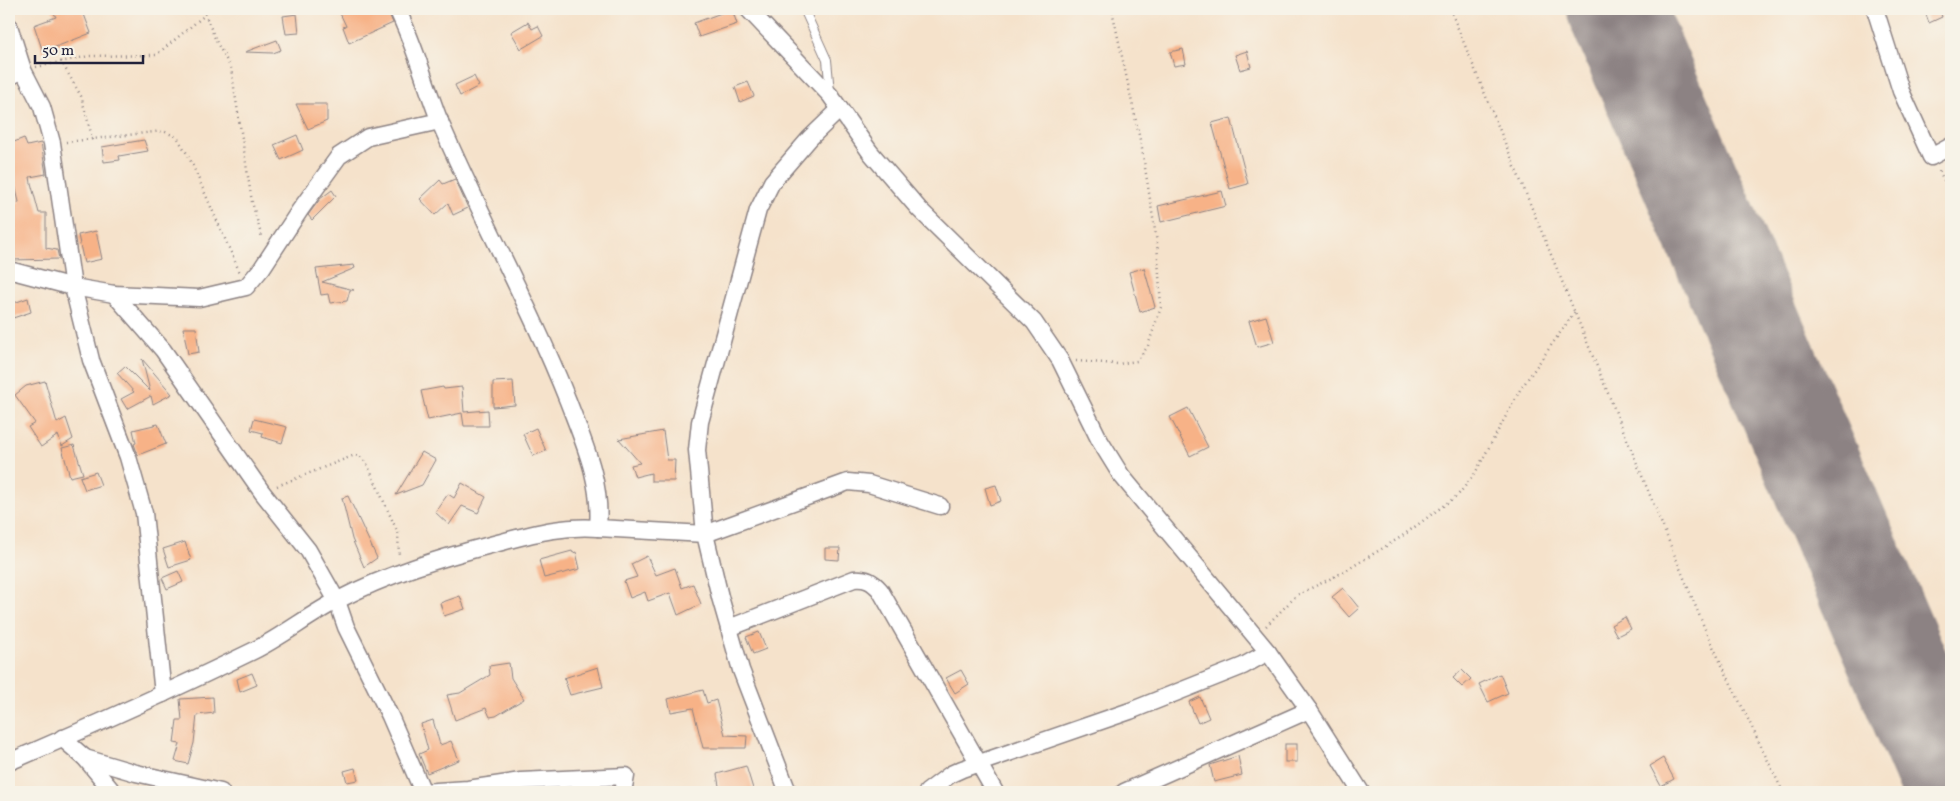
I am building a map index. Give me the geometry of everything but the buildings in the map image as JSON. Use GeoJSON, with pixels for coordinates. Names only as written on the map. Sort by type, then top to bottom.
{"type":"FeatureCollection","features":[{"type":"Feature","properties":{"kind":"street"},"geometry":{"type":"LineString","coordinates":[[397,9],[409,34],[440,121],[534,321],[588,452],[597,486],[600,510],[598,528]]}},
{"type":"Feature","properties":{"kind":"street"},"geometry":{"type":"LineString","coordinates":[[748,9],[830,95],[870,152],[919,210],[1034,322],[1060,360],[1100,441],[1121,475],[1256,635],[1310,710],[1361,792]]}},
{"type":"Feature","properties":{"kind":"street"},"geometry":{"type":"LineString","coordinates":[[1875,9],[1901,91],[1931,157],[1951,146]]}},
{"type":"Feature","properties":{"kind":"street"},"geometry":{"type":"LineString","coordinates":[[9,26],[16,73],[42,107],[52,143],[73,287],[91,360],[128,457],[144,513],[163,694]]}},
{"type":"Feature","properties":{"kind":"street"},"geometry":{"type":"LineString","coordinates":[[788,792],[741,670],[729,628],[705,534],[697,450],[700,422],[758,210],[772,182],[810,138],[840,109]]}},
{"type":"Feature","properties":{"kind":"street"},"geometry":{"type":"LineString","coordinates":[[9,270],[73,287],[114,294],[199,298],[246,288],[340,156],[368,137],[440,121]]}},
{"type":"Feature","properties":{"kind":"street"},"geometry":{"type":"LineString","coordinates":[[114,294],[162,350],[262,492],[308,550],[337,601],[346,627],[390,716],[422,792],[468,789],[521,781],[626,776],[623,792]]}},
{"type":"Feature","properties":{"kind":"street"},"geometry":{"type":"LineString","coordinates":[[9,762],[163,694],[256,650],[337,601],[399,572],[450,556],[544,531],[574,526],[705,534],[848,482],[869,484],[940,506]]}},
{"type":"Feature","properties":{"kind":"street"},"geometry":{"type":"LineString","coordinates":[[729,628],[854,579],[864,578],[873,582],[880,590],[995,792]]}},
{"type":"Feature","properties":{"kind":"street"},"geometry":{"type":"LineString","coordinates":[[927,792],[950,774],[1209,680],[1268,652]]}},
{"type":"Feature","properties":{"kind":"street"},"geometry":{"type":"LineString","coordinates":[[1124,792],[1310,710]]}},
{"type":"Feature","properties":{"kind":"street"},"geometry":{"type":"LineString","coordinates":[[62,738],[85,758],[113,792]]}},
{"type":"Feature","properties":{"kind":"street"},"geometry":{"type":"LineString","coordinates":[[85,758],[136,773],[221,792]]}},
{"type":"Feature","properties":{"kind":"lane"},"geometry":{"type":"LineString","coordinates":[[804,9],[827,60],[830,95]]}},
{"type":"Feature","properties":{"kind":"path"},"geometry":{"type":"LineString","coordinates":[[203,9],[217,43],[231,68],[252,202],[268,257]]}},
{"type":"Feature","properties":{"kind":"path"},"geometry":{"type":"LineString","coordinates":[[1450,9],[1576,310],[1707,634],[1783,792]]}},
{"type":"Feature","properties":{"kind":"path"},"geometry":{"type":"LineString","coordinates":[[1060,360],[1118,364],[1137,361],[1148,346],[1161,307],[1157,243],[1142,149],[1112,10]]}},
{"type":"Feature","properties":{"kind":"path"},"geometry":{"type":"LineString","coordinates":[[16,73],[89,56],[156,55],[205,14]]}},
{"type":"Feature","properties":{"kind":"path"},"geometry":{"type":"LineString","coordinates":[[61,61],[81,96],[93,140]]}},
{"type":"Feature","properties":{"kind":"path"},"geometry":{"type":"LineString","coordinates":[[52,143],[163,131],[177,137],[204,187],[246,288]]}},
{"type":"Feature","properties":{"kind":"path"},"geometry":{"type":"LineString","coordinates":[[1931,157],[1951,193]]}},
{"type":"Feature","properties":{"kind":"path"},"geometry":{"type":"LineString","coordinates":[[1256,635],[1297,595],[1342,573],[1384,547],[1458,495],[1478,468],[1520,390],[1576,310]]}},
{"type":"Feature","properties":{"kind":"path"},"geometry":{"type":"LineString","coordinates":[[262,492],[356,455],[360,456],[367,464],[398,534],[399,572]]}},
{"type":"Feature","properties":{"kind":"runway"},"geometry":{"type":"LineString","coordinates":[[1616,9],[1951,786]]}}]}
